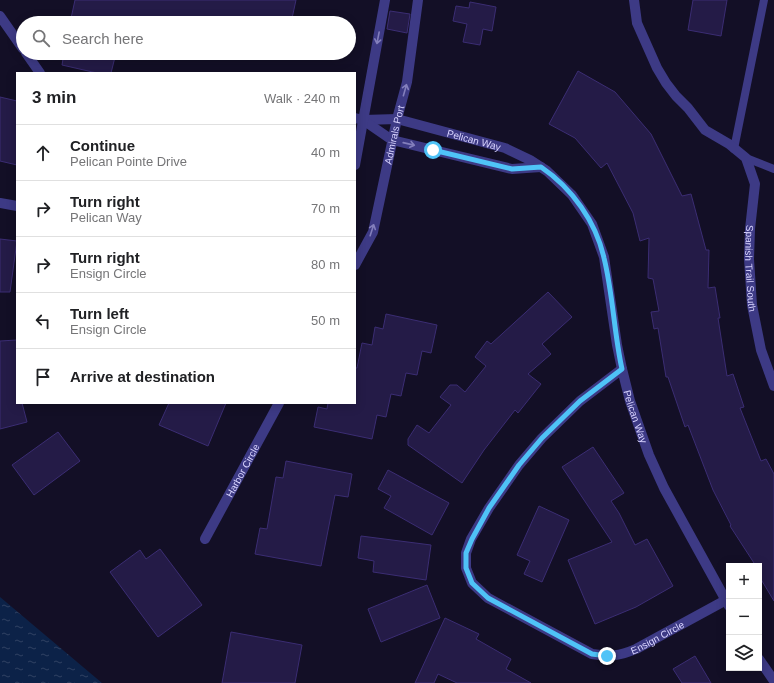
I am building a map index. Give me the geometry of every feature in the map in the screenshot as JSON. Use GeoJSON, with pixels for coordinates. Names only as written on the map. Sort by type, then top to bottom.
{"type":"FeatureCollection","features":[{"type":"Feature","properties":{"kind":"street"},"geometry":{"type":"LineString","coordinates":[[356,154],[359,119],[386,0]]}},
{"type":"Feature","properties":{"kind":"street","name":"Admirals Port"},"geometry":{"type":"LineString","coordinates":[[356,263],[373,232],[392,140],[407,82],[418,0]]}},
{"type":"Feature","properties":{"kind":"street"},"geometry":{"type":"LineString","coordinates":[[634,0],[637,23],[657,68],[666,83],[705,130],[746,158]]}},
{"type":"Feature","properties":{"kind":"street"},"geometry":{"type":"LineString","coordinates":[[0,16],[16,39]]}},
{"type":"Feature","properties":{"kind":"street"},"geometry":{"type":"LineString","coordinates":[[31,60],[39,72]]}},
{"type":"Feature","properties":{"kind":"street"},"geometry":{"type":"LineString","coordinates":[[359,119],[392,140],[512,169],[541,167]]}},
{"type":"Feature","properties":{"kind":"street","name":"Pelican Way"},"geometry":{"type":"LineString","coordinates":[[359,119],[397,119],[505,148],[541,167],[560,182],[572,195],[592,224],[604,257],[616,345],[630,401],[655,468],[664,488],[726,601]]}},
{"type":"Feature","properties":{"kind":"street","name":"Spanish Trail South"},"geometry":{"type":"LineString","coordinates":[[746,158],[755,184],[750,229],[749,260],[752,305],[761,350],[774,386]]}},
{"type":"Feature","properties":{"kind":"street"},"geometry":{"type":"LineString","coordinates":[[0,203],[16,206]]}},
{"type":"Feature","properties":{"kind":"street","name":"Ensign Circle"},"geometry":{"type":"LineString","coordinates":[[622,369],[580,401],[542,438],[519,465],[489,508],[466,553],[466,568],[472,583],[488,598],[592,654],[607,656],[621,655],[636,649],[726,604]]}},
{"type":"Feature","properties":{"kind":"street","name":"Harbor Circle"},"geometry":{"type":"LineString","coordinates":[[205,539],[278,404]]}},
{"type":"Feature","properties":{"kind":"street"},"geometry":{"type":"LineString","coordinates":[[762,663],[774,681]]}},
{"type":"Feature","properties":{"kind":"lane"},"geometry":{"type":"LineString","coordinates":[[734,149],[764,0]]}},
{"type":"Feature","properties":{"kind":"lane"},"geometry":{"type":"LineString","coordinates":[[746,158],[774,169]]}},
{"type":"Feature","properties":{"kind":"water"},"geometry":{"type":"Polygon","coordinates":[[[0,597],[102,683],[0,683],[0,597]]]}},
{"type":"Feature","properties":{"kind":"building"},"geometry":{"type":"Polygon","coordinates":[[[75,0],[296,0],[293,16],[72,16],[75,0]]]}},
{"type":"Feature","properties":{"kind":"building"},"geometry":{"type":"Polygon","coordinates":[[[693,0],[727,0],[721,36],[688,30],[693,0]]]}},
{"type":"Feature","properties":{"kind":"building"},"geometry":{"type":"Polygon","coordinates":[[[470,2],[496,7],[492,31],[483,29],[480,45],[463,42],[467,24],[453,21],[456,6],[469,8],[470,2]]]}},
{"type":"Feature","properties":{"kind":"building"},"geometry":{"type":"Polygon","coordinates":[[[390,11],[410,14],[407,33],[387,29],[390,11]]]}},
{"type":"Feature","properties":{"kind":"building"},"geometry":{"type":"Polygon","coordinates":[[[63,60],[114,60],[111,72],[93,72],[62,65],[63,60]]]}},
{"type":"Feature","properties":{"kind":"building"},"geometry":{"type":"Polygon","coordinates":[[[578,71],[615,92],[651,134],[682,196],[691,194],[706,250],[709,250],[708,288],[715,287],[727,376],[733,374],[744,407],[740,408],[761,461],[766,459],[774,474],[774,601],[762,581],[762,563],[754,563],[730,526],[731,525],[713,490],[688,425],[685,427],[668,377],[666,377],[658,328],[654,329],[651,312],[659,311],[653,279],[648,278],[649,238],[640,241],[633,213],[607,163],[601,168],[575,138],[549,124],[578,71]]]}},
{"type":"Feature","properties":{"kind":"building"},"geometry":{"type":"Polygon","coordinates":[[[0,97],[16,101],[16,165],[0,161],[0,97]]]}},
{"type":"Feature","properties":{"kind":"building"},"geometry":{"type":"Polygon","coordinates":[[[0,239],[16,241],[10,292],[0,292],[0,239]]]}},
{"type":"Feature","properties":{"kind":"building"},"geometry":{"type":"Polygon","coordinates":[[[548,292],[572,317],[542,344],[551,354],[528,374],[541,384],[518,413],[515,410],[484,450],[462,483],[408,445],[408,439],[417,425],[429,433],[451,405],[440,397],[450,385],[457,385],[465,392],[486,366],[475,357],[487,341],[491,344],[548,292]]]}},
{"type":"Feature","properties":{"kind":"building"},"geometry":{"type":"Polygon","coordinates":[[[386,314],[437,325],[431,353],[422,351],[417,375],[406,373],[401,396],[391,394],[386,417],[377,415],[372,439],[314,427],[318,407],[327,409],[328,404],[356,404],[356,368],[362,343],[372,345],[375,327],[383,329],[386,314]]]}},
{"type":"Feature","properties":{"kind":"building"},"geometry":{"type":"Polygon","coordinates":[[[16,340],[16,404],[22,404],[27,422],[0,429],[0,341],[16,340]]]}},
{"type":"Feature","properties":{"kind":"building"},"geometry":{"type":"Polygon","coordinates":[[[169,404],[226,404],[208,446],[159,425],[169,404]]]}},
{"type":"Feature","properties":{"kind":"building"},"geometry":{"type":"Polygon","coordinates":[[[58,432],[80,461],[34,495],[12,465],[58,432]]]}},
{"type":"Feature","properties":{"kind":"building"},"geometry":{"type":"Polygon","coordinates":[[[593,447],[624,493],[611,501],[619,513],[635,545],[647,539],[673,586],[636,607],[595,624],[568,560],[612,542],[562,467],[593,447]]]}},
{"type":"Feature","properties":{"kind":"building"},"geometry":{"type":"Polygon","coordinates":[[[286,461],[352,474],[348,497],[335,495],[321,566],[255,554],[260,528],[267,529],[276,477],[283,478],[286,461]]]}},
{"type":"Feature","properties":{"kind":"building"},"geometry":{"type":"Polygon","coordinates":[[[388,470],[449,503],[432,535],[384,508],[391,496],[378,489],[388,470]]]}},
{"type":"Feature","properties":{"kind":"building"},"geometry":{"type":"Polygon","coordinates":[[[539,506],[569,520],[542,582],[524,574],[530,561],[517,555],[539,506]]]}},
{"type":"Feature","properties":{"kind":"building"},"geometry":{"type":"Polygon","coordinates":[[[361,536],[431,545],[426,580],[373,572],[374,561],[358,558],[361,536]]]}},
{"type":"Feature","properties":{"kind":"building"},"geometry":{"type":"Polygon","coordinates":[[[160,549],[202,605],[158,637],[110,572],[140,550],[146,559],[160,549]]]}},
{"type":"Feature","properties":{"kind":"building"},"geometry":{"type":"Polygon","coordinates":[[[427,585],[440,618],[381,642],[368,609],[427,585]]]}},
{"type":"Feature","properties":{"kind":"building"},"geometry":{"type":"Polygon","coordinates":[[[445,618],[479,634],[476,639],[511,659],[506,669],[531,683],[457,683],[438,674],[434,683],[415,683],[445,618]]]}},
{"type":"Feature","properties":{"kind":"building"},"geometry":{"type":"Polygon","coordinates":[[[231,632],[302,645],[295,683],[222,683],[231,632]]]}},
{"type":"Feature","properties":{"kind":"building"},"geometry":{"type":"Polygon","coordinates":[[[695,656],[711,683],[682,683],[673,669],[695,656]]]}},
{"type":"Feature","properties":{"kind":"route"},"geometry":{"type":"LineString","coordinates":[[433,150],[512,169],[541,167],[560,182],[582,209],[592,224],[604,257],[616,345],[622,369],[580,401],[542,438],[519,465],[489,508],[472,539],[466,553],[466,568],[472,583],[488,598],[592,654],[607,656]]}}]}
